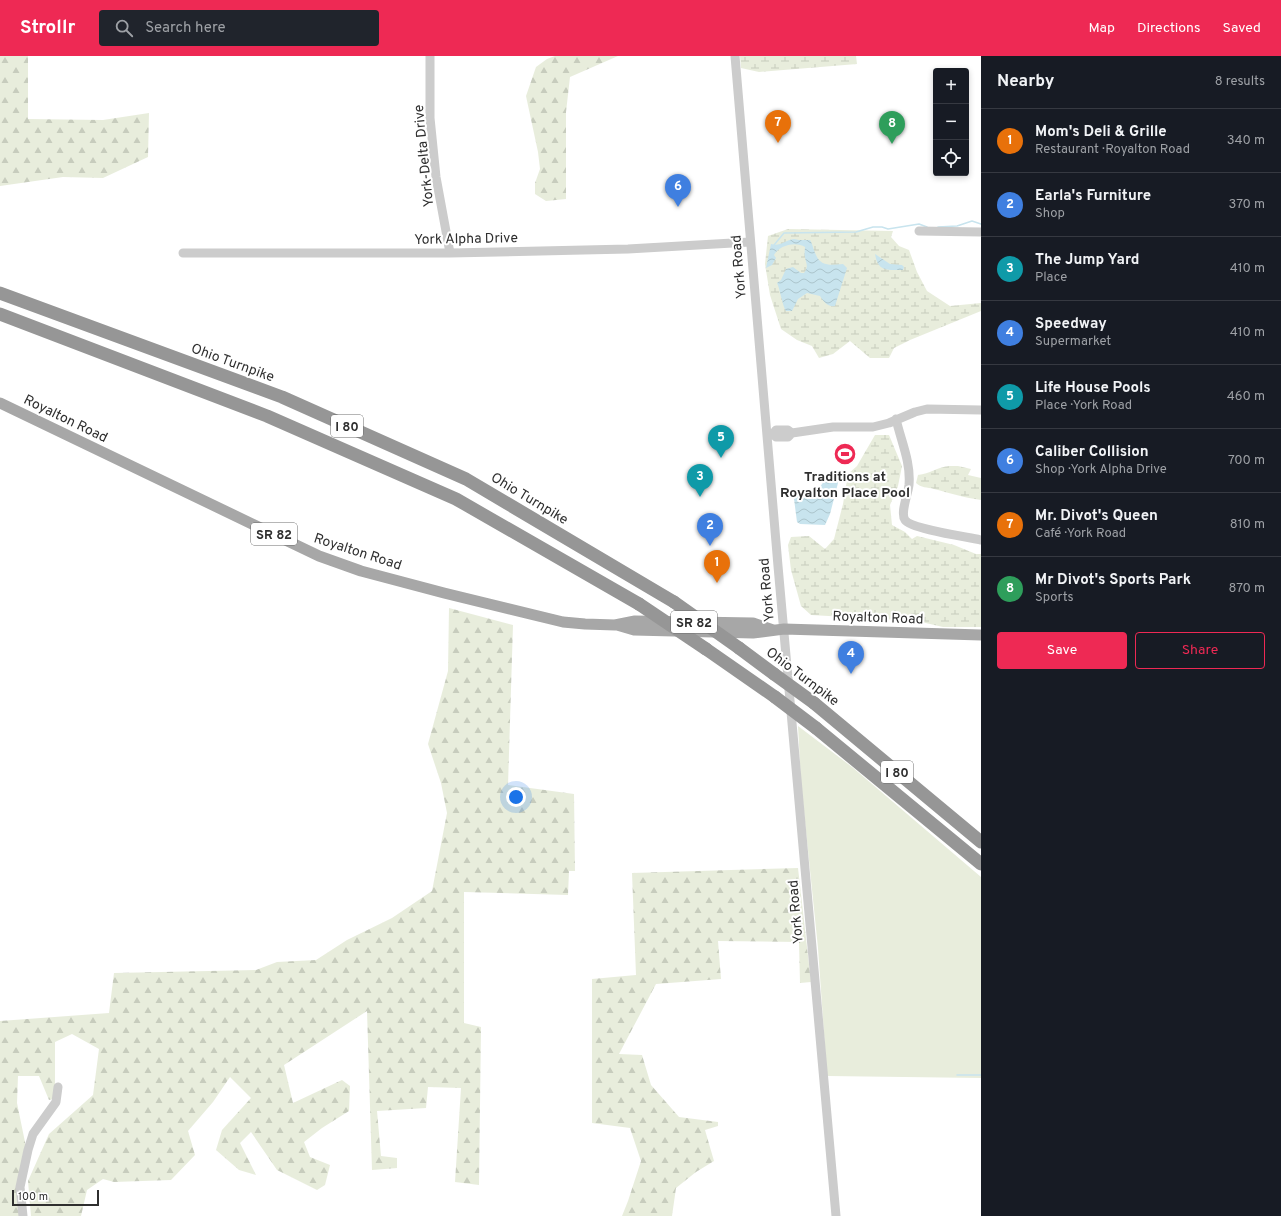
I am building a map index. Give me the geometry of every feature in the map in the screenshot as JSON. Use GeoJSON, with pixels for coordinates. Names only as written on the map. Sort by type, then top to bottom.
{"type":"FeatureCollection","features":[{"type":"Feature","properties":{"kind":"highway","name":"Ohio Turnpike"},"geometry":{"type":"LineString","coordinates":[[0,293],[282,397],[466,479],[674,602],[814,703],[981,842]]}},
{"type":"Feature","properties":{"kind":"highway","name":"I 80"},"geometry":{"type":"LineString","coordinates":[[0,314],[267,416],[456,499],[639,604],[706,648],[816,728],[981,864]]}},
{"type":"Feature","properties":{"kind":"main road","name":"Royalton Road"},"geometry":{"type":"LineString","coordinates":[[0,403],[319,556],[361,571],[564,622],[615,625],[634,630],[658,631],[753,633],[778,629],[981,635]]}},
{"type":"Feature","properties":{"kind":"street","name":"York-Delta Drive"},"geometry":{"type":"LineString","coordinates":[[430,56],[430,118],[436,177],[450,253]]}},
{"type":"Feature","properties":{"kind":"street","name":"York Road"},"geometry":{"type":"LineString","coordinates":[[735,56],[750,242],[770,434],[778,629],[836,1216]]}},
{"type":"Feature","properties":{"kind":"street"},"geometry":{"type":"LineString","coordinates":[[919,231],[981,232]]}},
{"type":"Feature","properties":{"kind":"street","name":"York Alpha Drive"},"geometry":{"type":"LineString","coordinates":[[183,253],[450,253],[645,249],[750,242]]}},
{"type":"Feature","properties":{"kind":"street"},"geometry":{"type":"LineString","coordinates":[[770,434],[776,430],[788,430],[792,433],[833,428],[866,428],[881,425],[927,409],[981,410]]}},
{"type":"Feature","properties":{"kind":"street"},"geometry":{"type":"LineString","coordinates":[[896,420],[909,468],[908,490],[903,514],[904,520],[918,527],[981,540]]}},
{"type":"Feature","properties":{"kind":"street"},"geometry":{"type":"LineString","coordinates":[[23,1216],[20,1187],[28,1150],[33,1134],[56,1102],[58,1087]]}},
{"type":"Feature","properties":{"kind":"green space"},"geometry":{"type":"Polygon","coordinates":[[[0,56],[28,56],[28,119],[103,120],[149,113],[148,157],[103,178],[63,177],[0,186],[0,56]]]}},
{"type":"Feature","properties":{"kind":"green space"},"geometry":{"type":"Polygon","coordinates":[[[555,56],[618,56],[570,77],[566,112],[566,199],[546,201],[535,194],[535,183],[540,169],[538,152],[526,96],[536,67],[547,59],[555,56]]]}},
{"type":"Feature","properties":{"kind":"green space"},"geometry":{"type":"Polygon","coordinates":[[[740,56],[856,56],[857,64],[759,72],[741,68],[740,56]]]}},
{"type":"Feature","properties":{"kind":"green space"},"geometry":{"type":"Polygon","coordinates":[[[788,229],[893,231],[891,237],[899,246],[909,250],[917,272],[927,291],[950,306],[981,303],[981,311],[894,348],[889,358],[870,358],[850,341],[833,354],[819,358],[812,346],[797,340],[781,329],[770,295],[765,264],[768,236],[788,229]]]}},
{"type":"Feature","properties":{"kind":"green space"},"geometry":{"type":"Polygon","coordinates":[[[875,435],[889,435],[902,466],[898,486],[890,505],[892,525],[905,532],[912,539],[917,536],[954,545],[976,554],[981,554],[981,627],[943,627],[917,621],[811,615],[801,606],[791,570],[788,545],[791,537],[809,536],[825,549],[834,539],[843,504],[848,474],[857,466],[875,435]]]}},
{"type":"Feature","properties":{"kind":"green space"},"geometry":{"type":"Polygon","coordinates":[[[949,466],[958,466],[971,469],[968,475],[981,478],[981,500],[922,487],[916,483],[918,475],[949,466]]]}},
{"type":"Feature","properties":{"kind":"green space"},"geometry":{"type":"Polygon","coordinates":[[[449,608],[513,625],[508,785],[574,794],[575,871],[569,871],[568,895],[464,892],[464,1023],[481,1027],[479,1185],[455,1182],[461,1088],[428,1087],[426,1108],[377,1111],[381,1156],[397,1158],[397,1168],[372,1170],[367,1011],[284,1065],[293,1103],[342,1080],[350,1086],[349,1111],[322,1128],[304,1142],[310,1157],[330,1165],[325,1185],[317,1190],[277,1170],[251,1132],[240,1143],[256,1175],[239,1170],[216,1150],[222,1130],[251,1098],[230,1077],[213,1102],[188,1131],[195,1155],[171,1180],[114,1182],[103,1179],[87,1190],[81,1216],[31,1216],[28,1181],[49,1134],[93,1095],[99,1049],[72,1034],[55,1042],[55,1090],[53,1099],[49,1100],[39,1076],[18,1076],[17,1103],[26,1147],[20,1216],[0,1216],[0,1021],[109,1013],[114,973],[256,970],[277,962],[316,960],[347,940],[392,918],[432,891],[447,813],[441,783],[428,744],[448,671],[449,608]]]}},
{"type":"Feature","properties":{"kind":"green space"},"geometry":{"type":"Polygon","coordinates":[[[798,726],[852,767],[981,877],[981,1078],[827,1076],[818,948],[801,782],[798,726]]]}},
{"type":"Feature","properties":{"kind":"green space"},"geometry":{"type":"Polygon","coordinates":[[[798,868],[811,982],[800,983],[799,942],[718,941],[721,979],[656,984],[619,1054],[642,1055],[651,1085],[679,1117],[718,1122],[718,1126],[705,1130],[714,1161],[696,1172],[676,1188],[672,1216],[622,1216],[641,1161],[630,1128],[592,1123],[592,979],[636,975],[632,873],[798,868]]]}},
{"type":"Feature","properties":{"kind":"water"},"geometry":{"type":"Polygon","coordinates":[[[794,239],[810,240],[818,259],[821,262],[831,265],[843,264],[847,268],[835,306],[828,305],[820,296],[807,293],[798,299],[792,311],[786,311],[777,283],[781,280],[786,269],[793,267],[801,273],[806,271],[805,247],[797,244],[784,246],[774,255],[776,258],[772,265],[766,268],[771,244],[777,245],[794,239]]]}},
{"type":"Feature","properties":{"kind":"water"},"geometry":{"type":"Polygon","coordinates":[[[875,254],[890,264],[902,265],[904,267],[903,270],[884,269],[878,264],[875,254]]]}},
{"type":"Feature","properties":{"kind":"water"},"geometry":{"type":"Polygon","coordinates":[[[833,479],[838,480],[838,483],[830,514],[825,525],[800,524],[797,522],[793,491],[814,490],[821,486],[824,481],[833,479]]]}},
{"type":"Feature","properties":{"kind":"waterway"},"geometry":{"type":"LineString","coordinates":[[938,227],[957,226],[972,221],[981,224]]}},
{"type":"Feature","properties":{"kind":"waterway"},"geometry":{"type":"LineString","coordinates":[[774,245],[784,233],[856,232],[873,227],[888,229],[919,224],[927,227]]}},
{"type":"Feature","properties":{"kind":"waterway"},"geometry":{"type":"LineString","coordinates":[[957,1075],[981,1075]]}},
{"type":"Feature","properties":{"kind":"place","name":"Mr. Divot's Queen"},"geometry":{"type":"Point","coordinates":[778,143]}},
{"type":"Feature","properties":{"kind":"place","name":"Mr Divot's Sports Park"},"geometry":{"type":"Point","coordinates":[892,144]}},
{"type":"Feature","properties":{"kind":"place","name":"Caliber Collision"},"geometry":{"type":"Point","coordinates":[678,207]}},
{"type":"Feature","properties":{"kind":"place","name":"Traditions at Royalton Place Pool"},"geometry":{"type":"Point","coordinates":[845,454]}},
{"type":"Feature","properties":{"kind":"place","name":"Life House Pools"},"geometry":{"type":"Point","coordinates":[721,458]}},
{"type":"Feature","properties":{"kind":"place","name":"The Jump Yard"},"geometry":{"type":"Point","coordinates":[700,497]}},
{"type":"Feature","properties":{"kind":"place","name":"Earla's Furniture"},"geometry":{"type":"Point","coordinates":[710,546]}},
{"type":"Feature","properties":{"kind":"place","name":"Mom's Deli & Grille"},"geometry":{"type":"Point","coordinates":[717,583]}},
{"type":"Feature","properties":{"kind":"place","name":"Speedway"},"geometry":{"type":"Point","coordinates":[851,674]}}]}
